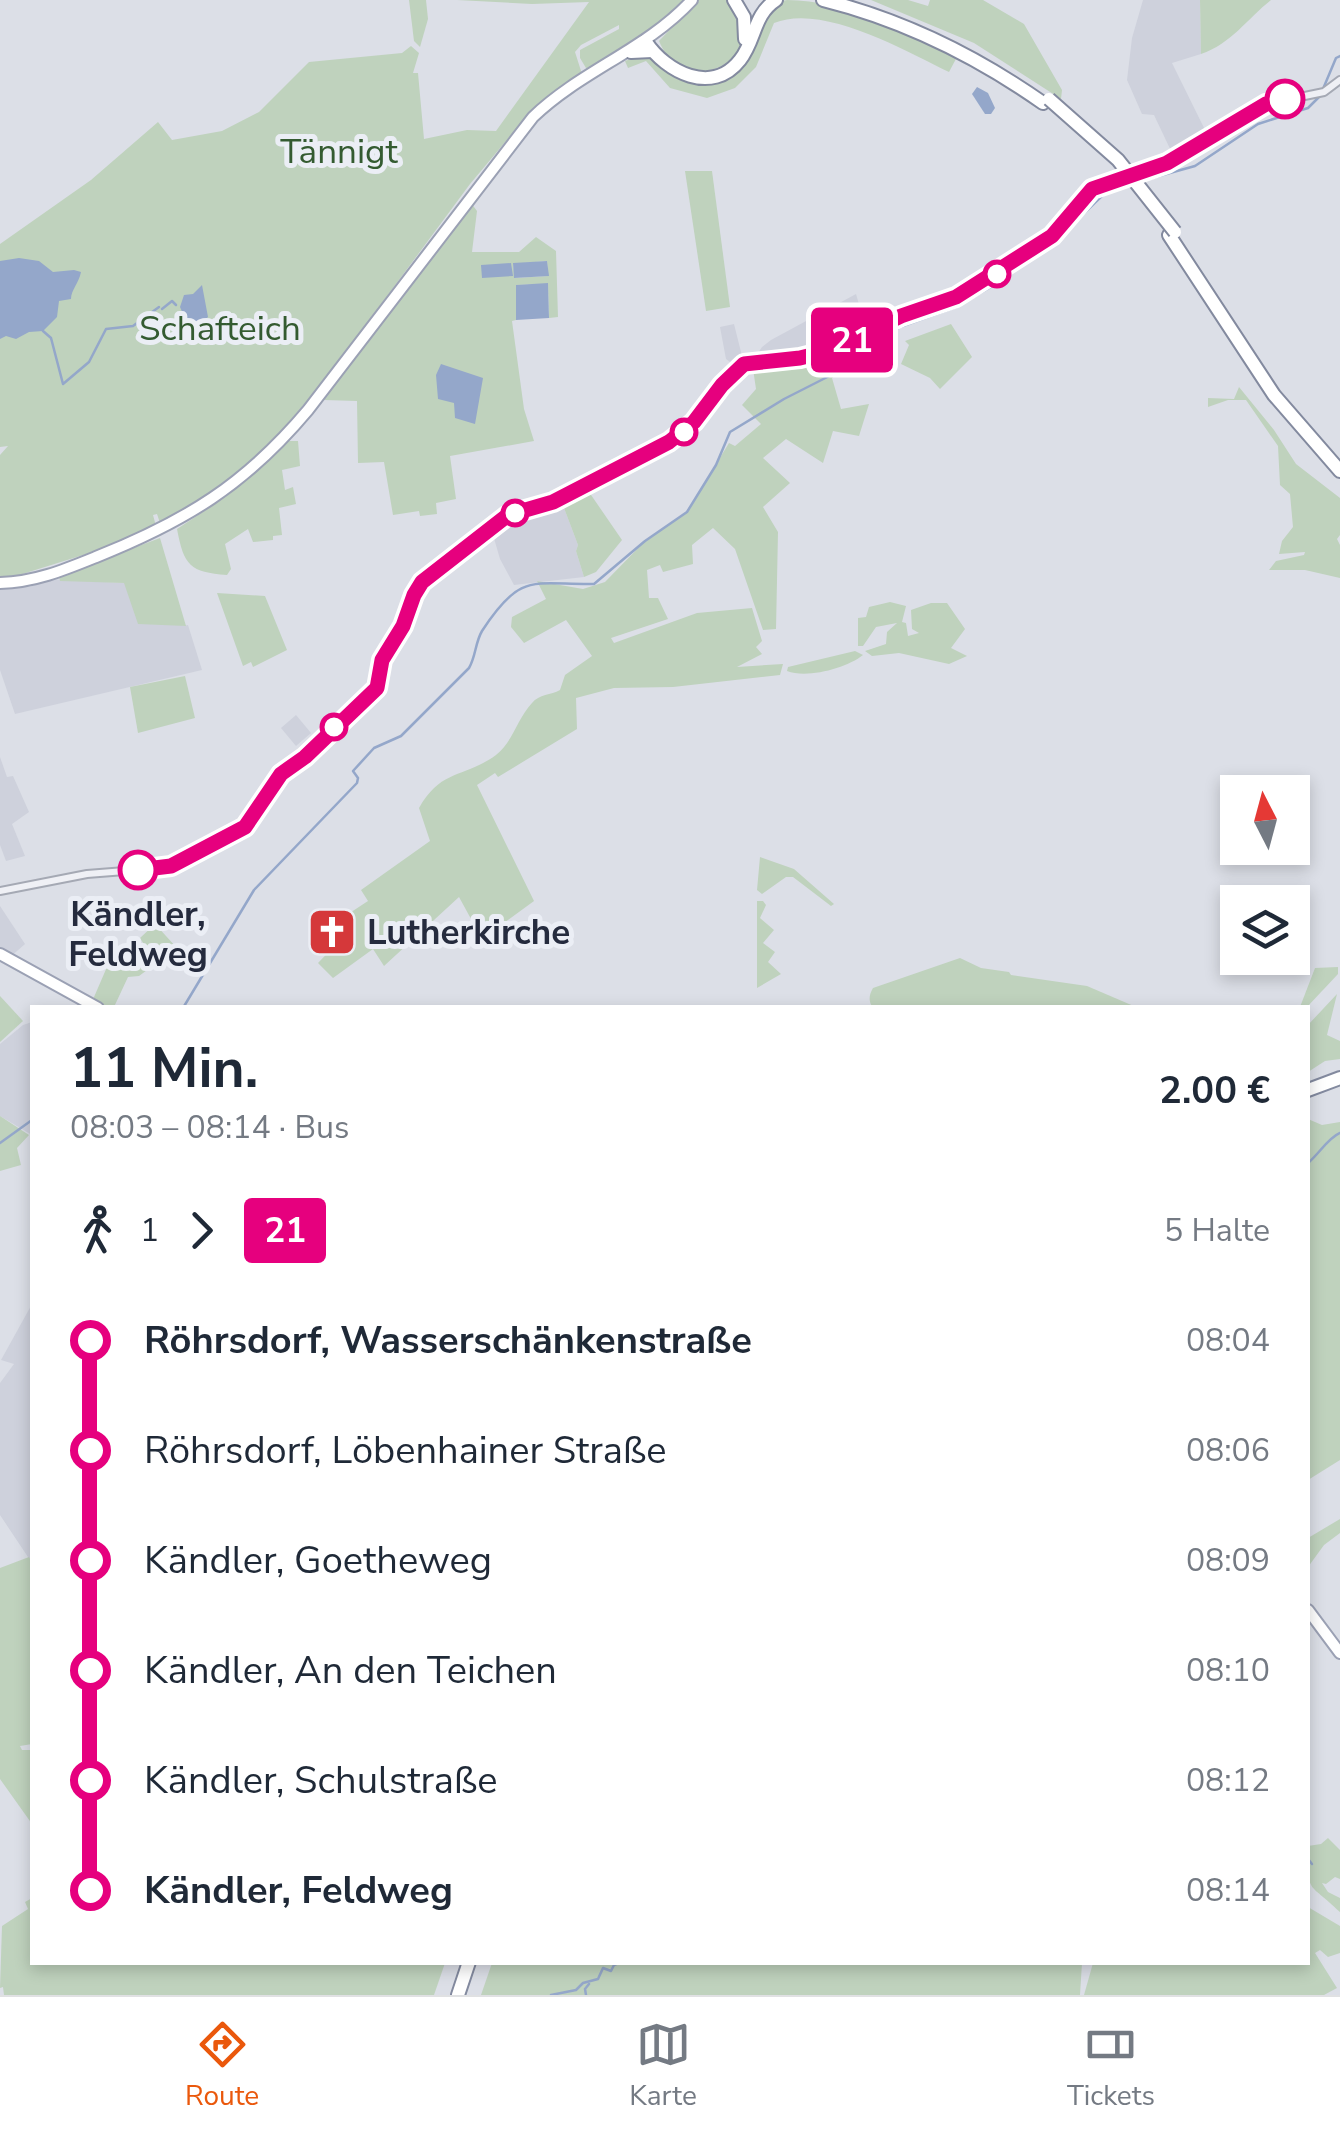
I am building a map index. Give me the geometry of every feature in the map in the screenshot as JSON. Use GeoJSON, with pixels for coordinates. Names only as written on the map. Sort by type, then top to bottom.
{"type":"FeatureCollection","features":[{"type":"Feature","properties":{"kind":"highway"},"geometry":{"type":"LineString","coordinates":[[650,44],[680,68],[699,74],[716,72],[734,60],[745,40],[744,17],[734,0]]}},
{"type":"Feature","properties":{"kind":"highway"},"geometry":{"type":"LineString","coordinates":[[650,44],[688,76],[718,76],[737,64],[758,18],[776,0]]}},
{"type":"Feature","properties":{"kind":"highway"},"geometry":{"type":"LineString","coordinates":[[824,0],[879,16],[952,47],[1046,101]]}},
{"type":"Feature","properties":{"kind":"highway"},"geometry":{"type":"LineString","coordinates":[[852,0],[955,40],[1046,101],[1101,154],[1172,234],[1279,391],[1340,460]]}},
{"type":"Feature","properties":{"kind":"highway"},"geometry":{"type":"LineString","coordinates":[[630,52],[650,44]]}},
{"type":"Feature","properties":{"kind":"highway"},"geometry":{"type":"LineString","coordinates":[[1172,234],[1274,396],[1340,470]]}},
{"type":"Feature","properties":{"kind":"highway"},"geometry":{"type":"LineString","coordinates":[[1310,1089],[1340,1078]]}},
{"type":"Feature","properties":{"kind":"highway"},"geometry":{"type":"LineString","coordinates":[[1310,1098],[1340,1087]]}},
{"type":"Feature","properties":{"kind":"highway"},"geometry":{"type":"LineString","coordinates":[[458,1995],[468,1965]]}},
{"type":"Feature","properties":{"kind":"highway"},"geometry":{"type":"LineString","coordinates":[[468,1995],[477,1965]]}},
{"type":"Feature","properties":{"kind":"main road"},"geometry":{"type":"LineString","coordinates":[[650,44],[692,0]]}},
{"type":"Feature","properties":{"kind":"main road"},"geometry":{"type":"LineString","coordinates":[[0,584],[33,581],[58,573],[158,532],[241,478],[284,438],[533,117],[564,90],[630,52]]}},
{"type":"Feature","properties":{"kind":"main road"},"geometry":{"type":"LineString","coordinates":[[0,954],[93,1005]]}},
{"type":"Feature","properties":{"kind":"main road"},"geometry":{"type":"LineString","coordinates":[[1310,1613],[1340,1654]]}},
{"type":"Feature","properties":{"kind":"street"},"geometry":{"type":"LineString","coordinates":[[0,890],[86,874],[171,866],[245,827],[281,774],[305,757],[377,688],[382,660],[403,626],[422,582],[508,515],[553,502],[669,442],[694,422],[730,376],[752,362],[828,351],[901,316],[956,297],[1052,236],[1092,189],[1167,163],[1266,104],[1320,93],[1340,80]]}},
{"type":"Feature","properties":{"kind":"shaded area"},"geometry":{"type":"Polygon","coordinates":[[[1143,0],[1200,0],[1201,54],[1172,63],[1207,134],[1173,155],[1154,115],[1142,114],[1127,80],[1132,38],[1143,0]]]}},
{"type":"Feature","properties":{"kind":"shaded area"},"geometry":{"type":"Polygon","coordinates":[[[856,294],[867,332],[800,359],[752,362],[771,340],[856,294]]]}},
{"type":"Feature","properties":{"kind":"shaded area"},"geometry":{"type":"Polygon","coordinates":[[[734,324],[744,364],[735,366],[726,359],[720,327],[734,324]]]}},
{"type":"Feature","properties":{"kind":"shaded area"},"geometry":{"type":"Polygon","coordinates":[[[556,504],[564,508],[578,545],[576,551],[584,577],[514,585],[500,559],[491,528],[508,518],[556,504]]]}},
{"type":"Feature","properties":{"kind":"shaded area"},"geometry":{"type":"Polygon","coordinates":[[[49,579],[125,583],[183,626],[188,625],[202,670],[15,714],[0,670],[0,586],[30,587],[49,579]]]}},
{"type":"Feature","properties":{"kind":"shaded area"},"geometry":{"type":"Polygon","coordinates":[[[296,715],[311,733],[296,746],[281,728],[296,715]]]}},
{"type":"Feature","properties":{"kind":"shaded area"},"geometry":{"type":"Polygon","coordinates":[[[0,757],[7,777],[13,776],[29,812],[12,824],[25,856],[6,861],[0,845],[0,757]]]}},
{"type":"Feature","properties":{"kind":"shaded area"},"geometry":{"type":"Polygon","coordinates":[[[0,906],[25,944],[9,958],[0,952],[0,906]]]}},
{"type":"Feature","properties":{"kind":"shaded area"},"geometry":{"type":"Polygon","coordinates":[[[30,1023],[30,1134],[0,1116],[0,1044],[30,1023]]]}},
{"type":"Feature","properties":{"kind":"shaded area"},"geometry":{"type":"Polygon","coordinates":[[[30,1308],[30,1560],[0,1515],[0,1383],[14,1364],[1,1360],[30,1308]]]}},
{"type":"Feature","properties":{"kind":"green space"},"geometry":{"type":"Polygon","coordinates":[[[409,0],[426,0],[428,19],[420,47],[414,41],[409,0]]]}},
{"type":"Feature","properties":{"kind":"green space","name":"Tännigt"},"geometry":{"type":"Polygon","coordinates":[[[457,0],[687,0],[639,41],[597,65],[586,68],[580,50],[619,29],[619,25],[581,45],[575,52],[582,74],[531,111],[470,184],[325,380],[263,452],[233,479],[160,523],[157,514],[153,515],[156,526],[96,551],[0,581],[0,455],[8,446],[0,447],[0,244],[91,180],[158,122],[172,140],[222,131],[259,112],[309,62],[402,53],[411,46],[419,53],[413,73],[418,73],[424,139],[467,130],[496,131],[589,2],[457,0]]]}},
{"type":"Feature","properties":{"kind":"green space"},"geometry":{"type":"Polygon","coordinates":[[[698,0],[729,0],[741,22],[741,41],[734,56],[705,71],[687,69],[671,59],[659,41],[698,0]]]}},
{"type":"Feature","properties":{"kind":"green space"},"geometry":{"type":"Polygon","coordinates":[[[787,0],[853,12],[957,57],[949,72],[863,32],[815,19],[793,18],[774,23],[756,67],[735,88],[707,98],[670,88],[646,61],[628,68],[625,61],[647,53],[714,81],[778,2],[787,0]]]}},
{"type":"Feature","properties":{"kind":"green space"},"geometry":{"type":"Polygon","coordinates":[[[871,0],[908,0],[928,6],[930,0],[983,0],[1024,24],[1062,90],[1061,99],[974,43],[871,0]]]}},
{"type":"Feature","properties":{"kind":"green space"},"geometry":{"type":"Polygon","coordinates":[[[1200,0],[1271,0],[1230,38],[1201,54],[1200,0]]]}},
{"type":"Feature","properties":{"kind":"green space"},"geometry":{"type":"Polygon","coordinates":[[[685,171],[712,171],[730,307],[706,311],[685,171]]]}},
{"type":"Feature","properties":{"kind":"green space"},"geometry":{"type":"Polygon","coordinates":[[[471,203],[477,211],[472,252],[519,252],[536,237],[556,251],[558,317],[549,318],[548,284],[516,285],[516,320],[512,321],[524,409],[534,441],[450,456],[456,499],[436,503],[437,514],[420,516],[419,511],[393,515],[384,462],[358,463],[357,401],[324,400],[471,203]],[[547,261],[513,264],[515,278],[548,276],[547,261]]]}},
{"type":"Feature","properties":{"kind":"green space"},"geometry":{"type":"Polygon","coordinates":[[[951,324],[972,357],[940,389],[930,378],[901,364],[909,345],[905,341],[951,324]]]}},
{"type":"Feature","properties":{"kind":"green space"},"geometry":{"type":"Polygon","coordinates":[[[867,332],[873,349],[832,378],[841,409],[869,404],[859,436],[833,431],[823,463],[786,439],[763,458],[790,483],[763,507],[778,532],[776,629],[763,630],[735,549],[713,528],[692,545],[693,564],[663,572],[660,565],[647,570],[649,598],[658,598],[668,619],[611,638],[614,643],[697,613],[752,608],[762,641],[756,647],[762,654],[737,667],[783,664],[780,675],[673,687],[614,688],[576,698],[577,729],[498,777],[495,773],[477,785],[534,901],[482,939],[459,897],[384,966],[373,949],[333,978],[318,963],[343,937],[336,922],[368,901],[361,890],[430,841],[419,808],[428,795],[445,780],[496,755],[535,700],[560,690],[565,675],[592,656],[566,620],[524,643],[511,627],[512,617],[546,599],[537,581],[583,589],[605,582],[645,541],[687,512],[729,443],[735,446],[761,424],[742,405],[756,389],[752,362],[800,359],[867,332]]]}},
{"type":"Feature","properties":{"kind":"green space"},"geometry":{"type":"Polygon","coordinates":[[[1239,387],[1296,464],[1340,498],[1340,578],[1305,570],[1269,570],[1276,561],[1305,552],[1279,554],[1282,541],[1293,527],[1290,494],[1280,485],[1278,446],[1246,400],[1228,400],[1208,407],[1208,398],[1234,399],[1239,387]]]}},
{"type":"Feature","properties":{"kind":"green space"},"geometry":{"type":"Polygon","coordinates":[[[289,441],[298,441],[300,466],[282,470],[285,490],[293,487],[296,504],[279,508],[282,535],[253,542],[248,529],[225,544],[231,569],[227,575],[191,565],[177,529],[218,502],[289,441]]]}},
{"type":"Feature","properties":{"kind":"green space"},"geometry":{"type":"Polygon","coordinates":[[[589,492],[622,540],[596,572],[584,577],[576,551],[578,545],[564,508],[589,492]]]}},
{"type":"Feature","properties":{"kind":"green space"},"geometry":{"type":"Polygon","coordinates":[[[160,538],[186,626],[138,624],[124,583],[60,581],[59,576],[160,538]]]}},
{"type":"Feature","properties":{"kind":"green space"},"geometry":{"type":"Polygon","coordinates":[[[217,593],[265,596],[287,650],[253,667],[251,662],[243,666],[217,593]]]}},
{"type":"Feature","properties":{"kind":"green space"},"geometry":{"type":"Polygon","coordinates":[[[890,602],[906,606],[902,622],[906,623],[908,636],[919,633],[912,629],[911,610],[931,603],[947,603],[965,629],[951,648],[967,656],[949,664],[899,653],[872,656],[865,651],[886,644],[887,632],[897,623],[876,627],[863,646],[858,646],[858,618],[866,617],[869,607],[890,602]]]}},
{"type":"Feature","properties":{"kind":"green space"},"geometry":{"type":"Polygon","coordinates":[[[855,651],[863,655],[837,668],[805,674],[787,671],[788,667],[855,651]]]}},
{"type":"Feature","properties":{"kind":"green space"},"geometry":{"type":"Polygon","coordinates":[[[185,676],[195,718],[138,733],[130,687],[185,676]]]}},
{"type":"Feature","properties":{"kind":"green space"},"geometry":{"type":"Polygon","coordinates":[[[760,857],[794,869],[834,904],[831,906],[793,877],[786,877],[762,894],[757,890],[760,857]]]}},
{"type":"Feature","properties":{"kind":"green space"},"geometry":{"type":"Polygon","coordinates":[[[757,901],[766,905],[760,918],[774,930],[763,943],[775,952],[768,962],[781,974],[757,988],[757,901]]]}},
{"type":"Feature","properties":{"kind":"green space"},"geometry":{"type":"Polygon","coordinates":[[[155,924],[177,948],[139,976],[128,977],[115,1005],[91,1004],[107,967],[145,946],[140,938],[155,924]]]}},
{"type":"Feature","properties":{"kind":"green space"},"geometry":{"type":"Polygon","coordinates":[[[960,958],[1011,975],[1087,986],[1131,1005],[871,1005],[873,988],[960,958]]]}},
{"type":"Feature","properties":{"kind":"green space"},"geometry":{"type":"Polygon","coordinates":[[[1338,967],[1338,974],[1309,1005],[1301,1005],[1315,968],[1338,967]]]}},
{"type":"Feature","properties":{"kind":"green space"},"geometry":{"type":"Polygon","coordinates":[[[1337,994],[1327,1035],[1340,1041],[1340,1059],[1325,1061],[1310,1071],[1310,1023],[1337,994]]]}},
{"type":"Feature","properties":{"kind":"green space"},"geometry":{"type":"Polygon","coordinates":[[[0,996],[23,1021],[0,1042],[0,996]]]}},
{"type":"Feature","properties":{"kind":"green space"},"geometry":{"type":"Polygon","coordinates":[[[0,1116],[29,1135],[17,1148],[21,1165],[0,1171],[0,1116]]]}},
{"type":"Feature","properties":{"kind":"green space"},"geometry":{"type":"Polygon","coordinates":[[[1310,1120],[1322,1125],[1340,1122],[1340,1460],[1310,1479],[1310,1120]]]}},
{"type":"Feature","properties":{"kind":"green space"},"geometry":{"type":"Polygon","coordinates":[[[1340,1519],[1340,1533],[1324,1545],[1310,1564],[1310,1537],[1340,1519]]]}},
{"type":"Feature","properties":{"kind":"green space"},"geometry":{"type":"Polygon","coordinates":[[[30,1559],[30,1744],[20,1746],[30,1750],[30,1821],[0,1779],[0,1568],[30,1559]]]}},
{"type":"Feature","properties":{"kind":"green space"},"geometry":{"type":"Polygon","coordinates":[[[1328,1838],[1340,1850],[1340,1879],[1335,1877],[1322,1883],[1328,1892],[1340,1898],[1340,1912],[1310,1882],[1310,1846],[1328,1838]]]}},
{"type":"Feature","properties":{"kind":"green space"},"geometry":{"type":"Polygon","coordinates":[[[30,1899],[30,1965],[444,1965],[434,1995],[4,1995],[3,1987],[0,1988],[2,1926],[28,1909],[25,1902],[30,1899]]]}},
{"type":"Feature","properties":{"kind":"green space"},"geometry":{"type":"Polygon","coordinates":[[[1310,1908],[1340,1926],[1340,1953],[1328,1957],[1320,1950],[1315,1953],[1337,1988],[1324,1995],[1084,1995],[1092,1965],[1310,1965],[1310,1908]]]}},
{"type":"Feature","properties":{"kind":"green space"},"geometry":{"type":"Polygon","coordinates":[[[491,1965],[1082,1965],[1080,1995],[481,1995],[491,1965]]]}},
{"type":"Feature","properties":{"kind":"water"},"geometry":{"type":"Polygon","coordinates":[[[977,87],[988,93],[995,108],[991,114],[985,114],[972,94],[977,87]]]}},
{"type":"Feature","properties":{"kind":"water","name":"Schafteich"},"geometry":{"type":"Polygon","coordinates":[[[0,261],[39,261],[53,272],[81,272],[71,299],[59,301],[57,317],[43,331],[0,339],[0,261]]]}},
{"type":"Feature","properties":{"kind":"water"},"geometry":{"type":"Polygon","coordinates":[[[547,261],[549,276],[514,278],[513,263],[547,261]]]}},
{"type":"Feature","properties":{"kind":"water"},"geometry":{"type":"Polygon","coordinates":[[[511,263],[513,276],[482,278],[481,265],[511,263]]]}},
{"type":"Feature","properties":{"kind":"water"},"geometry":{"type":"Polygon","coordinates":[[[548,283],[549,318],[516,320],[516,285],[548,283]]]}},
{"type":"Feature","properties":{"kind":"water"},"geometry":{"type":"Polygon","coordinates":[[[202,285],[208,317],[191,332],[180,307],[184,295],[193,294],[202,285]]]}},
{"type":"Feature","properties":{"kind":"water"},"geometry":{"type":"Polygon","coordinates":[[[441,364],[483,378],[475,424],[455,418],[454,403],[438,399],[436,375],[441,364]]]}},
{"type":"Feature","properties":{"kind":"waterway"},"geometry":{"type":"LineString","coordinates":[[1323,89],[1340,56]]}},
{"type":"Feature","properties":{"kind":"waterway"},"geometry":{"type":"LineString","coordinates":[[1141,181],[1195,166],[1258,124],[1308,108],[1320,96]]}},
{"type":"Feature","properties":{"kind":"waterway"},"geometry":{"type":"LineString","coordinates":[[185,1005],[254,890],[357,783],[353,771],[374,748],[401,736],[469,668],[482,631],[507,598],[518,590],[542,583],[594,584],[687,512],[716,465],[730,432],[849,366],[900,327],[956,307],[989,288],[1058,238],[1104,194],[1129,184]]}},
{"type":"Feature","properties":{"kind":"waterway"},"geometry":{"type":"LineString","coordinates":[[162,309],[172,301],[176,305]]}},
{"type":"Feature","properties":{"kind":"waterway"},"geometry":{"type":"LineString","coordinates":[[43,331],[51,338],[63,384],[89,362],[106,329],[133,326],[159,307]]}},
{"type":"Feature","properties":{"kind":"waterway"},"geometry":{"type":"LineString","coordinates":[[0,1143],[30,1121]]}},
{"type":"Feature","properties":{"kind":"waterway"},"geometry":{"type":"LineString","coordinates":[[1310,1161],[1340,1133]]}},
{"type":"Feature","properties":{"kind":"waterway"},"geometry":{"type":"LineString","coordinates":[[551,1995],[576,1990],[583,1983],[598,1979],[603,1968],[611,1971],[614,1965]]}},
{"type":"Feature","properties":{"kind":"waterway"},"geometry":{"type":"LineString","coordinates":[[586,1995],[589,1984]]}},
{"type":"Feature","properties":{"kind":"bus line","name":"21"},"geometry":{"type":"LineString","coordinates":[[138,870],[171,866],[245,827],[281,774],[305,757],[377,688],[386,650],[398,636],[422,582],[497,521],[589,486],[669,442],[694,422],[744,364],[828,351],[901,316],[956,297],[990,279],[1052,236],[1092,189],[1167,163],[1266,104],[1285,99]]}},
{"type":"Feature","properties":{"kind":"place","name":"Kändler, Feldweg"},"geometry":{"type":"Point","coordinates":[138,870]}},
{"type":"Feature","properties":{"kind":"place","name":"Lutherkirche"},"geometry":{"type":"Point","coordinates":[332,932]}}]}
